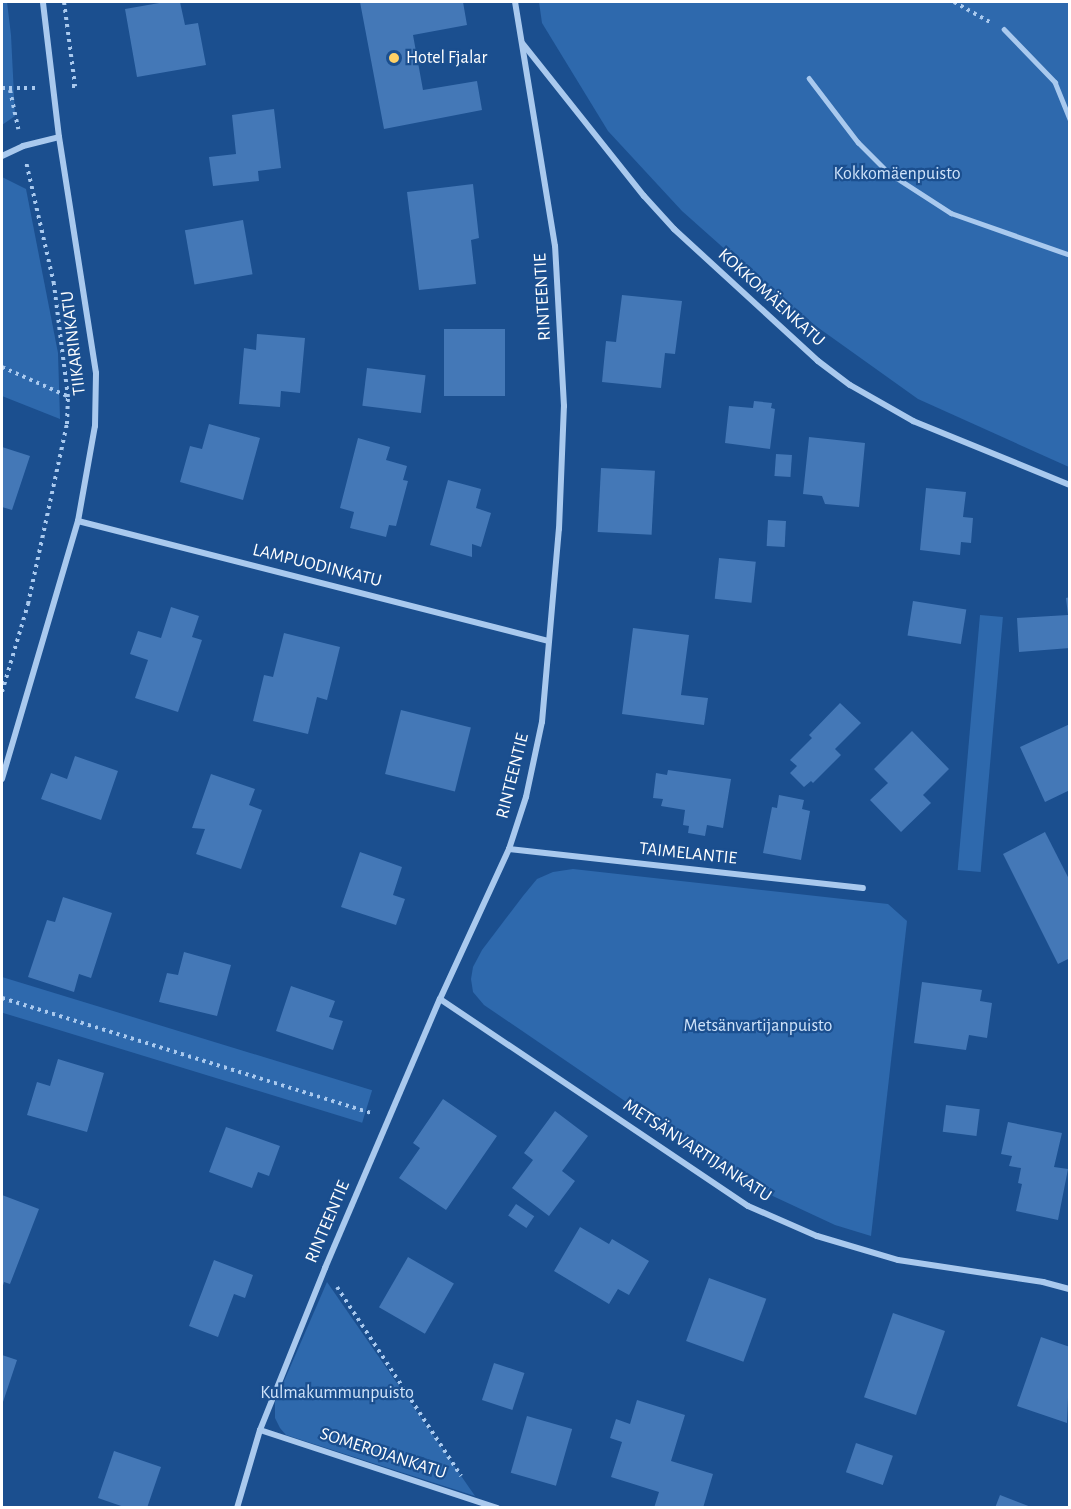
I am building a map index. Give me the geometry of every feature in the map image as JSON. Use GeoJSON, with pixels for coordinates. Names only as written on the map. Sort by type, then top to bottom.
{"type":"FeatureCollection","features":[{"type":"Feature","properties":{"kind":"street","name":"TIIKARINKATU"},"geometry":{"type":"LineString","coordinates":[[2,779],[78,521],[95,426],[96,373],[59,137],[43,2]]}},
{"type":"Feature","properties":{"kind":"street","name":"RINTEENTIE"},"geometry":{"type":"LineString","coordinates":[[237,1508],[260,1430],[325,1268],[440,999],[508,849],[526,797],[542,722],[559,529],[564,406],[555,246],[515,2]]}},
{"type":"Feature","properties":{"kind":"street","name":"KOKKOMÄENKATU"},"geometry":{"type":"LineString","coordinates":[[522,43],[644,196],[674,229],[818,362],[850,385],[913,420],[1070,485]]}},
{"type":"Feature","properties":{"kind":"street"},"geometry":{"type":"LineString","coordinates":[[2,156],[23,146],[59,137]]}},
{"type":"Feature","properties":{"kind":"street","name":"LAMPUODINKATU"},"geometry":{"type":"LineString","coordinates":[[78,521],[548,641]]}},
{"type":"Feature","properties":{"kind":"street","name":"TAIMELANTIE"},"geometry":{"type":"LineString","coordinates":[[508,849],[863,888]]}},
{"type":"Feature","properties":{"kind":"street","name":"METSÄNVARTIJANKATU"},"geometry":{"type":"LineString","coordinates":[[440,999],[748,1206],[817,1236],[898,1260],[1070,1288]]}},
{"type":"Feature","properties":{"kind":"street","name":"SOMEROJANKATU"},"geometry":{"type":"LineString","coordinates":[[260,1430],[497,1508]]}},
{"type":"Feature","properties":{"kind":"lane"},"geometry":{"type":"LineString","coordinates":[[1004,29],[1055,82],[1070,119]]}},
{"type":"Feature","properties":{"kind":"lane"},"geometry":{"type":"LineString","coordinates":[[809,78],[858,142],[889,173],[951,213],[1070,255]]}},
{"type":"Feature","properties":{"kind":"path"},"geometry":{"type":"LineString","coordinates":[[954,2],[1004,29]]}},
{"type":"Feature","properties":{"kind":"path"},"geometry":{"type":"LineString","coordinates":[[2,88],[10,90],[53,87]]}},
{"type":"Feature","properties":{"kind":"path"},"geometry":{"type":"LineString","coordinates":[[2,692],[28,604],[67,424],[68,397],[54,284],[10,90]]}},
{"type":"Feature","properties":{"kind":"path"},"geometry":{"type":"LineString","coordinates":[[2,367],[68,397]]}},
{"type":"Feature","properties":{"kind":"path"},"geometry":{"type":"LineString","coordinates":[[2,998],[389,1118]]}},
{"type":"Feature","properties":{"kind":"path"},"geometry":{"type":"LineString","coordinates":[[325,1268],[478,1502]]}},
{"type":"Feature","properties":{"kind":"green space"},"geometry":{"type":"Polygon","coordinates":[[[2,2],[7,2],[11,35],[15,116],[2,125],[2,2]]]}},
{"type":"Feature","properties":{"kind":"green space","name":"Kokkomäenpuisto"},"geometry":{"type":"Polygon","coordinates":[[[539,2],[1069,2],[1069,467],[918,399],[792,309],[682,211],[608,131],[542,23],[539,2]]]}},
{"type":"Feature","properties":{"kind":"green space"},"geometry":{"type":"Polygon","coordinates":[[[2,177],[26,189],[58,353],[60,419],[2,396],[2,177]]]}},
{"type":"Feature","properties":{"kind":"green space"},"geometry":{"type":"Polygon","coordinates":[[[980,615],[1003,617],[981,872],[958,870],[980,615]]]}},
{"type":"Feature","properties":{"kind":"green space","name":"Metsänvartijanpuisto"},"geometry":{"type":"Polygon","coordinates":[[[573,869],[888,904],[907,921],[871,1236],[835,1225],[745,1183],[484,1005],[473,992],[471,979],[473,967],[482,950],[523,896],[537,879],[553,872],[573,869]]]}},
{"type":"Feature","properties":{"kind":"green space"},"geometry":{"type":"Polygon","coordinates":[[[2,977],[372,1090],[362,1123],[2,1013],[2,977]]]}},
{"type":"Feature","properties":{"kind":"green space","name":"Kulmakummunpuisto"},"geometry":{"type":"Polygon","coordinates":[[[327,1282],[475,1496],[286,1435],[280,1428],[275,1418],[275,1402],[327,1282]]]}},
{"type":"Feature","properties":{"kind":"building"},"geometry":{"type":"Polygon","coordinates":[[[165,2],[180,2],[185,25],[198,23],[206,65],[137,77],[125,9],[165,2]]]}},
{"type":"Feature","properties":{"kind":"building","name":"Hotel Fjalar"},"geometry":{"type":"Polygon","coordinates":[[[360,2],[463,2],[467,25],[413,35],[423,90],[477,81],[482,110],[384,129],[360,2]]]}},
{"type":"Feature","properties":{"kind":"building"},"geometry":{"type":"Polygon","coordinates":[[[274,109],[281,168],[258,171],[259,181],[213,186],[209,157],[236,154],[232,115],[274,109]]]}},
{"type":"Feature","properties":{"kind":"building"},"geometry":{"type":"Polygon","coordinates":[[[473,184],[479,238],[471,240],[476,284],[419,290],[407,192],[473,184]]]}},
{"type":"Feature","properties":{"kind":"building"},"geometry":{"type":"Polygon","coordinates":[[[243,220],[253,274],[194,284],[185,230],[243,220]]]}},
{"type":"Feature","properties":{"kind":"building"},"geometry":{"type":"Polygon","coordinates":[[[622,295],[682,301],[675,354],[665,353],[661,388],[602,382],[606,341],[616,342],[622,295]]]}},
{"type":"Feature","properties":{"kind":"building"},"geometry":{"type":"Polygon","coordinates":[[[444,329],[505,329],[505,396],[444,396],[444,329]]]}},
{"type":"Feature","properties":{"kind":"building"},"geometry":{"type":"Polygon","coordinates":[[[257,334],[305,338],[300,393],[281,391],[280,407],[239,404],[244,348],[256,350],[257,334]]]}},
{"type":"Feature","properties":{"kind":"building"},"geometry":{"type":"Polygon","coordinates":[[[367,368],[426,375],[421,413],[362,406],[367,368]]]}},
{"type":"Feature","properties":{"kind":"building"},"geometry":{"type":"Polygon","coordinates":[[[754,401],[772,403],[771,408],[775,409],[770,449],[725,443],[729,406],[753,408],[754,401]]]}},
{"type":"Feature","properties":{"kind":"building"},"geometry":{"type":"Polygon","coordinates":[[[209,424],[260,438],[243,500],[180,482],[190,446],[202,449],[209,424]]]}},
{"type":"Feature","properties":{"kind":"building"},"geometry":{"type":"Polygon","coordinates":[[[809,437],[865,443],[859,507],[825,504],[822,496],[803,494],[809,437]]]}},
{"type":"Feature","properties":{"kind":"building"},"geometry":{"type":"Polygon","coordinates":[[[358,438],[390,447],[386,460],[407,466],[403,480],[408,481],[396,526],[389,525],[386,537],[350,528],[354,512],[340,508],[358,438]]]}},
{"type":"Feature","properties":{"kind":"building"},"geometry":{"type":"Polygon","coordinates":[[[2,447],[30,456],[12,510],[2,507],[2,447]]]}},
{"type":"Feature","properties":{"kind":"building"},"geometry":{"type":"Polygon","coordinates":[[[776,454],[792,455],[790,477],[774,476],[776,454]]]}},
{"type":"Feature","properties":{"kind":"building"},"geometry":{"type":"Polygon","coordinates":[[[601,468],[655,471],[652,535],[598,532],[601,468]]]}},
{"type":"Feature","properties":{"kind":"building"},"geometry":{"type":"Polygon","coordinates":[[[448,480],[481,489],[476,508],[491,513],[481,547],[472,544],[472,557],[430,545],[448,480]]]}},
{"type":"Feature","properties":{"kind":"building"},"geometry":{"type":"Polygon","coordinates":[[[926,488],[966,492],[963,517],[973,518],[971,543],[961,542],[960,555],[920,550],[926,488]]]}},
{"type":"Feature","properties":{"kind":"building"},"geometry":{"type":"Polygon","coordinates":[[[768,520],[786,521],[785,547],[767,546],[768,520]]]}},
{"type":"Feature","properties":{"kind":"building"},"geometry":{"type":"Polygon","coordinates":[[[719,558],[756,562],[752,603],[715,599],[719,558]]]}},
{"type":"Feature","properties":{"kind":"building"},"geometry":{"type":"Polygon","coordinates":[[[1070,597],[1070,648],[1019,652],[1017,618],[1068,615],[1066,598],[1070,597]]]}},
{"type":"Feature","properties":{"kind":"building"},"geometry":{"type":"Polygon","coordinates":[[[913,601],[966,609],[961,644],[908,636],[913,601]]]}},
{"type":"Feature","properties":{"kind":"building"},"geometry":{"type":"Polygon","coordinates":[[[171,607],[199,616],[192,637],[202,640],[178,712],[135,698],[148,660],[130,654],[138,631],[161,638],[171,607]]]}},
{"type":"Feature","properties":{"kind":"building"},"geometry":{"type":"Polygon","coordinates":[[[633,628],[689,635],[681,695],[708,698],[704,725],[622,714],[633,628]]]}},
{"type":"Feature","properties":{"kind":"building"},"geometry":{"type":"Polygon","coordinates":[[[284,633],[340,647],[327,700],[317,697],[308,734],[253,721],[264,675],[273,677],[284,633]]]}},
{"type":"Feature","properties":{"kind":"building"},"geometry":{"type":"Polygon","coordinates":[[[840,703],[861,723],[835,749],[841,755],[813,783],[811,781],[804,787],[790,773],[797,766],[790,760],[812,738],[809,735],[840,703]]]}},
{"type":"Feature","properties":{"kind":"building"},"geometry":{"type":"Polygon","coordinates":[[[401,710],[471,727],[455,791],[385,774],[401,710]]]}},
{"type":"Feature","properties":{"kind":"building"},"geometry":{"type":"Polygon","coordinates":[[[1070,724],[1070,790],[1045,802],[1020,747],[1070,724]]]}},
{"type":"Feature","properties":{"kind":"building"},"geometry":{"type":"Polygon","coordinates":[[[912,731],[949,769],[923,795],[931,803],[901,832],[870,800],[888,783],[874,769],[912,731]]]}},
{"type":"Feature","properties":{"kind":"building"},"geometry":{"type":"Polygon","coordinates":[[[75,756],[118,771],[101,820],[41,799],[51,773],[67,779],[75,756]]]}},
{"type":"Feature","properties":{"kind":"building"},"geometry":{"type":"Polygon","coordinates":[[[668,770],[731,779],[723,828],[707,825],[705,836],[688,833],[689,826],[683,825],[685,810],[661,806],[663,799],[653,798],[656,773],[667,775],[668,770]]]}},
{"type":"Feature","properties":{"kind":"building"},"geometry":{"type":"Polygon","coordinates":[[[211,774],[255,789],[249,805],[262,810],[241,869],[196,854],[205,829],[192,828],[211,774]]]}},
{"type":"Feature","properties":{"kind":"building"},"geometry":{"type":"Polygon","coordinates":[[[779,795],[804,800],[802,809],[810,811],[801,860],[763,853],[772,807],[777,808],[779,795]]]}},
{"type":"Feature","properties":{"kind":"building"},"geometry":{"type":"Polygon","coordinates":[[[1045,832],[1070,881],[1070,958],[1058,964],[1003,854],[1045,832]]]}},
{"type":"Feature","properties":{"kind":"building"},"geometry":{"type":"Polygon","coordinates":[[[360,852],[402,867],[393,895],[405,899],[396,925],[341,907],[360,852]]]}},
{"type":"Feature","properties":{"kind":"building"},"geometry":{"type":"Polygon","coordinates":[[[63,897],[112,913],[91,978],[79,974],[74,992],[28,977],[47,920],[55,922],[63,897]]]}},
{"type":"Feature","properties":{"kind":"building"},"geometry":{"type":"Polygon","coordinates":[[[184,952],[231,965],[217,1016],[159,1002],[167,973],[178,975],[184,952]]]}},
{"type":"Feature","properties":{"kind":"building"},"geometry":{"type":"Polygon","coordinates":[[[922,982],[982,990],[980,1001],[992,1003],[987,1038],[969,1035],[966,1050],[914,1043],[922,982]]]}},
{"type":"Feature","properties":{"kind":"building"},"geometry":{"type":"Polygon","coordinates":[[[291,986],[335,1001],[329,1017],[343,1021],[333,1050],[276,1031],[291,986]]]}},
{"type":"Feature","properties":{"kind":"building"},"geometry":{"type":"Polygon","coordinates":[[[58,1059],[104,1073],[87,1132],[27,1115],[37,1082],[50,1086],[58,1059]]]}},
{"type":"Feature","properties":{"kind":"building"},"geometry":{"type":"Polygon","coordinates":[[[443,1099],[497,1136],[446,1210],[399,1178],[420,1148],[413,1143],[443,1099]]]}},
{"type":"Feature","properties":{"kind":"building"},"geometry":{"type":"Polygon","coordinates":[[[946,1105],[980,1109],[976,1136],[943,1132],[946,1105]]]}},
{"type":"Feature","properties":{"kind":"building"},"geometry":{"type":"Polygon","coordinates":[[[555,1111],[588,1136],[562,1171],[575,1181],[549,1216],[512,1188],[533,1160],[524,1153],[555,1111]]]}},
{"type":"Feature","properties":{"kind":"building"},"geometry":{"type":"Polygon","coordinates":[[[1008,1122],[1062,1133],[1054,1167],[1068,1169],[1058,1220],[1016,1211],[1022,1184],[1018,1183],[1021,1168],[1009,1166],[1012,1156],[1001,1154],[1008,1122]]]}},
{"type":"Feature","properties":{"kind":"building"},"geometry":{"type":"Polygon","coordinates":[[[226,1127],[280,1146],[269,1176],[258,1172],[252,1188],[209,1172],[226,1127]]]}},
{"type":"Feature","properties":{"kind":"building"},"geometry":{"type":"Polygon","coordinates":[[[2,1195],[39,1209],[10,1284],[4,1282],[2,1289],[2,1195]]]}},
{"type":"Feature","properties":{"kind":"building"},"geometry":{"type":"Polygon","coordinates":[[[516,1204],[534,1216],[526,1228],[508,1216],[516,1204]]]}},
{"type":"Feature","properties":{"kind":"building"},"geometry":{"type":"Polygon","coordinates":[[[580,1227],[609,1244],[612,1239],[649,1261],[629,1295],[618,1289],[609,1304],[554,1271],[580,1227]]]}},
{"type":"Feature","properties":{"kind":"building"},"geometry":{"type":"Polygon","coordinates":[[[408,1257],[454,1284],[425,1334],[379,1307],[408,1257]]]}},
{"type":"Feature","properties":{"kind":"building"},"geometry":{"type":"Polygon","coordinates":[[[214,1260],[253,1275],[245,1298],[234,1294],[218,1337],[189,1326],[214,1260]]]}},
{"type":"Feature","properties":{"kind":"building"},"geometry":{"type":"Polygon","coordinates":[[[709,1278],[766,1299],[743,1362],[686,1341],[709,1278]]]}},
{"type":"Feature","properties":{"kind":"building"},"geometry":{"type":"Polygon","coordinates":[[[893,1313],[945,1331],[916,1415],[864,1397],[893,1313]]]}},
{"type":"Feature","properties":{"kind":"building"},"geometry":{"type":"Polygon","coordinates":[[[1041,1337],[1070,1347],[1067,1423],[1017,1406],[1041,1337]]]}},
{"type":"Feature","properties":{"kind":"building"},"geometry":{"type":"Polygon","coordinates":[[[2,1355],[17,1360],[2,1405],[2,1355]]]}},
{"type":"Feature","properties":{"kind":"building"},"geometry":{"type":"Polygon","coordinates":[[[494,1363],[524,1373],[512,1410],[482,1400],[494,1363]]]}},
{"type":"Feature","properties":{"kind":"building"},"geometry":{"type":"Polygon","coordinates":[[[637,1400],[685,1415],[671,1461],[713,1474],[703,1508],[654,1508],[659,1492],[611,1477],[622,1442],[610,1438],[616,1419],[630,1424],[637,1400]]]}},
{"type":"Feature","properties":{"kind":"building"},"geometry":{"type":"Polygon","coordinates":[[[527,1416],[572,1429],[556,1486],[511,1473],[527,1416]]]}},
{"type":"Feature","properties":{"kind":"building"},"geometry":{"type":"Polygon","coordinates":[[[856,1443],[893,1456],[883,1485],[846,1472],[856,1443]]]}},
{"type":"Feature","properties":{"kind":"building"},"geometry":{"type":"Polygon","coordinates":[[[114,1451],[161,1467],[147,1508],[127,1508],[98,1498],[114,1451]]]}},
{"type":"Feature","properties":{"kind":"building"},"geometry":{"type":"Polygon","coordinates":[[[1000,1495],[1031,1507],[1031,1508],[995,1508],[1000,1495]]]}},
{"type":"Feature","properties":{"kind":"place","name":"Hotel Fjalar"},"geometry":{"type":"Point","coordinates":[394,58]}}]}
